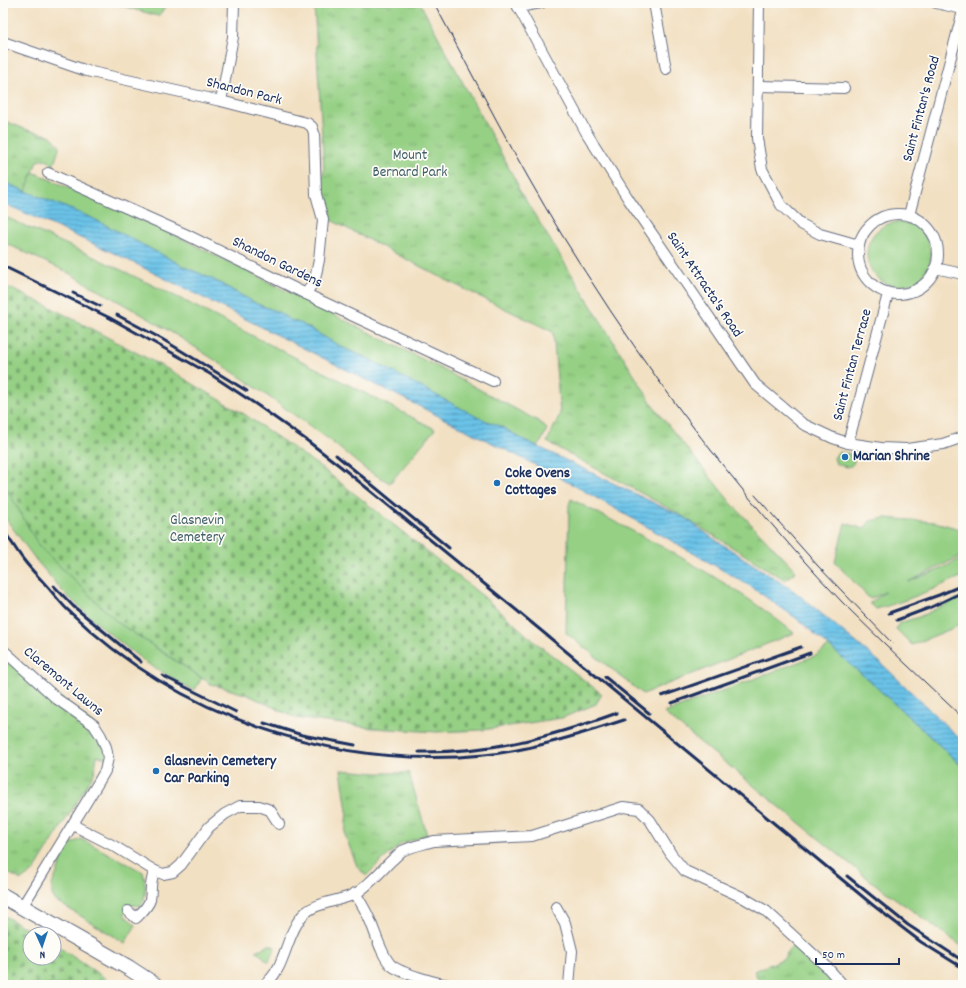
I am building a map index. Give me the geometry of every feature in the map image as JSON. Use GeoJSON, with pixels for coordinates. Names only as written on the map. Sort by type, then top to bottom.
{"type":"FeatureCollection","features":[{"type":"Feature","properties":{"kind":"main road"},"geometry":{"type":"LineString","coordinates":[[3,896],[129,968],[155,985]]}},
{"type":"Feature","properties":{"kind":"main road"},"geometry":{"type":"LineString","coordinates":[[71,935],[136,985]]}},
{"type":"Feature","properties":{"kind":"street"},"geometry":{"type":"LineString","coordinates":[[221,101],[233,37],[234,3]]}},
{"type":"Feature","properties":{"kind":"street"},"geometry":{"type":"LineString","coordinates":[[517,5],[541,3]]}},
{"type":"Feature","properties":{"kind":"street"},"geometry":{"type":"LineString","coordinates":[[654,3],[666,69]]}},
{"type":"Feature","properties":{"kind":"street"},"geometry":{"type":"LineString","coordinates":[[759,3],[759,86],[757,138],[762,169],[781,205],[797,220],[820,234],[859,245]]}},
{"type":"Feature","properties":{"kind":"street"},"geometry":{"type":"LineString","coordinates":[[936,3],[963,10]]}},
{"type":"Feature","properties":{"kind":"street","name":"Saint Attracta's Road"},"geometry":{"type":"LineString","coordinates":[[517,5],[586,132],[629,200],[755,384],[803,424],[833,438],[848,443],[881,448],[907,449],[943,444],[963,437]]}},
{"type":"Feature","properties":{"kind":"street","name":"Saint Fintan's Road"},"geometry":{"type":"LineString","coordinates":[[909,216],[963,10]]}},
{"type":"Feature","properties":{"kind":"street","name":"Shandon Park"},"geometry":{"type":"LineString","coordinates":[[3,42],[87,71],[221,101],[307,123],[312,127],[314,133],[316,194],[323,220],[319,260],[315,279],[306,294]]}},
{"type":"Feature","properties":{"kind":"street"},"geometry":{"type":"LineString","coordinates":[[759,86],[844,88]]}},
{"type":"Feature","properties":{"kind":"street","name":"Shandon Gardens"},"geometry":{"type":"LineString","coordinates":[[48,173],[185,234],[306,294],[493,381]]}},
{"type":"Feature","properties":{"kind":"street"},"geometry":{"type":"LineString","coordinates":[[895,214],[909,216],[920,221],[930,230],[936,242],[938,255],[935,268],[921,287],[910,292],[888,294],[881,291],[866,278],[860,268],[858,256],[859,245],[864,232],[872,223],[883,217],[895,214]]}},
{"type":"Feature","properties":{"kind":"street"},"geometry":{"type":"LineString","coordinates":[[935,268],[963,274]]}},
{"type":"Feature","properties":{"kind":"street","name":"Saint Fintan Terrace"},"geometry":{"type":"LineString","coordinates":[[848,443],[888,294]]}},
{"type":"Feature","properties":{"kind":"street","name":"Claremont Lawns"},"geometry":{"type":"LineString","coordinates":[[3,650],[57,699],[94,725],[106,747],[108,758],[105,771],[22,907]]}},
{"type":"Feature","properties":{"kind":"street"},"geometry":{"type":"LineString","coordinates":[[72,825],[114,846],[155,871],[163,874],[173,872],[181,865],[209,827],[225,814],[240,806],[258,806],[270,810],[279,824]]}},
{"type":"Feature","properties":{"kind":"street"},"geometry":{"type":"LineString","coordinates":[[264,985],[280,966],[296,925],[302,916],[309,910],[356,893],[367,885],[402,852],[434,841],[532,836],[623,807],[639,809],[650,820],[671,854],[685,871],[742,897],[766,911],[826,966],[842,985]]}},
{"type":"Feature","properties":{"kind":"street"},"geometry":{"type":"LineString","coordinates":[[128,911],[136,918],[146,908],[150,901],[150,878],[155,871]]}},
{"type":"Feature","properties":{"kind":"street"},"geometry":{"type":"LineString","coordinates":[[356,893],[368,916],[384,955],[391,965],[402,971],[438,983],[449,985]]}},
{"type":"Feature","properties":{"kind":"street"},"geometry":{"type":"LineString","coordinates":[[556,907],[565,923],[572,951],[569,985]]}},
{"type":"Feature","properties":{"kind":"green space"},"geometry":{"type":"Polygon","coordinates":[[[111,3],[164,3],[164,9],[158,16],[111,3]]]}},
{"type":"Feature","properties":{"kind":"green space","name":"Mount Bernard Park"},"geometry":{"type":"Polygon","coordinates":[[[314,3],[420,3],[518,185],[518,188],[656,410],[732,504],[796,571],[785,580],[674,511],[547,442],[560,414],[553,332],[456,285],[327,218],[320,194],[324,170],[314,3]]]}},
{"type":"Feature","properties":{"kind":"green space"},"geometry":{"type":"Polygon","coordinates":[[[3,120],[27,130],[51,136],[60,146],[53,167],[51,163],[45,159],[37,161],[26,191],[3,182],[3,120]]]}},
{"type":"Feature","properties":{"kind":"green space"},"geometry":{"type":"Polygon","coordinates":[[[3,121],[27,130],[51,136],[28,169],[33,172],[181,238],[436,366],[538,421],[547,429],[541,442],[537,446],[502,427],[479,418],[367,358],[343,348],[302,324],[290,320],[278,312],[257,304],[212,279],[185,267],[92,218],[3,182],[3,121]]]}},
{"type":"Feature","properties":{"kind":"green space"},"geometry":{"type":"Polygon","coordinates":[[[3,216],[90,255],[173,295],[435,429],[390,483],[365,469],[327,438],[242,378],[184,340],[65,271],[3,242],[3,216]]]}},
{"type":"Feature","properties":{"kind":"green space"},"geometry":{"type":"Polygon","coordinates":[[[893,222],[905,222],[922,231],[929,242],[931,254],[929,266],[922,277],[905,286],[893,286],[881,281],[872,272],[867,260],[867,248],[872,236],[881,227],[893,222]]]}},
{"type":"Feature","properties":{"kind":"green space","name":"Glasnevin Cemetery"},"geometry":{"type":"Polygon","coordinates":[[[3,285],[52,308],[173,372],[244,414],[319,466],[484,597],[536,643],[602,694],[596,704],[562,718],[482,730],[437,732],[373,728],[296,718],[248,695],[211,684],[117,622],[39,546],[3,482],[3,285]]]}},
{"type":"Feature","properties":{"kind":"green space"},"geometry":{"type":"Polygon","coordinates":[[[3,420],[153,646],[202,678],[194,691],[145,662],[105,630],[64,593],[36,560],[3,515],[3,420]]]}},
{"type":"Feature","properties":{"kind":"green space"},"geometry":{"type":"Polygon","coordinates":[[[838,452],[851,454],[853,456],[854,462],[851,466],[846,467],[836,464],[834,458],[838,452]]]}},
{"type":"Feature","properties":{"kind":"green space"},"geometry":{"type":"Polygon","coordinates":[[[571,499],[686,560],[742,594],[794,633],[643,694],[566,633],[569,505],[571,499]]]}},
{"type":"Feature","properties":{"kind":"green space"},"geometry":{"type":"Polygon","coordinates":[[[885,518],[935,522],[963,530],[963,555],[908,582],[943,568],[963,557],[963,576],[909,599],[876,609],[870,603],[885,592],[870,599],[835,562],[845,523],[864,529],[870,521],[885,518]]]}},
{"type":"Feature","properties":{"kind":"green space"},"geometry":{"type":"Polygon","coordinates":[[[963,596],[963,624],[912,645],[896,629],[899,623],[919,617],[963,596]]]}},
{"type":"Feature","properties":{"kind":"green space"},"geometry":{"type":"Polygon","coordinates":[[[829,646],[872,683],[963,767],[963,947],[871,881],[664,713],[817,655],[829,646]]]}},
{"type":"Feature","properties":{"kind":"green space"},"geometry":{"type":"Polygon","coordinates":[[[3,650],[94,725],[108,758],[97,756],[94,774],[34,871],[21,880],[3,870],[3,650]]]}},
{"type":"Feature","properties":{"kind":"green space"},"geometry":{"type":"Polygon","coordinates":[[[341,770],[377,773],[409,773],[427,835],[401,844],[366,876],[357,866],[345,835],[347,811],[341,770]]]}},
{"type":"Feature","properties":{"kind":"green space"},"geometry":{"type":"Polygon","coordinates":[[[81,839],[143,872],[145,889],[143,902],[141,906],[132,905],[124,915],[136,925],[125,943],[56,901],[52,895],[52,885],[68,845],[81,839]]]}},
{"type":"Feature","properties":{"kind":"green space"},"geometry":{"type":"Polygon","coordinates":[[[3,915],[22,926],[22,966],[62,966],[62,949],[115,985],[3,985],[3,915]]]}},
{"type":"Feature","properties":{"kind":"green space"},"geometry":{"type":"Polygon","coordinates":[[[797,939],[842,985],[761,985],[754,971],[783,959],[797,939]]]}},
{"type":"Feature","properties":{"kind":"green space"},"geometry":{"type":"Polygon","coordinates":[[[270,945],[275,947],[269,962],[256,951],[270,945]]]}},
{"type":"Feature","properties":{"kind":"water"},"geometry":{"type":"Polygon","coordinates":[[[3,182],[92,218],[185,267],[212,279],[257,304],[278,312],[290,320],[302,324],[343,348],[367,358],[479,418],[502,427],[522,439],[685,518],[711,537],[794,591],[882,664],[963,742],[963,767],[872,683],[796,618],[750,586],[577,487],[522,458],[118,255],[3,203],[3,182]]]}},
{"type":"Feature","properties":{"kind":"tram line"},"geometry":{"type":"LineString","coordinates":[[434,3],[512,149],[545,207],[597,291],[680,410],[747,495],[818,577],[858,618],[963,718]]}},
{"type":"Feature","properties":{"kind":"tram line"},"geometry":{"type":"LineString","coordinates":[[755,495],[817,565],[892,643]]}},
{"type":"Feature","properties":{"kind":"railway"},"geometry":{"type":"LineString","coordinates":[[3,266],[110,318],[210,374],[305,439],[515,609],[874,906],[921,942],[963,968]]}},
{"type":"Feature","properties":{"kind":"railway"},"geometry":{"type":"LineString","coordinates":[[73,293],[100,306]]}},
{"type":"Feature","properties":{"kind":"railway"},"geometry":{"type":"LineString","coordinates":[[117,315],[162,339],[247,391]]}},
{"type":"Feature","properties":{"kind":"railway"},"geometry":{"type":"LineString","coordinates":[[336,455],[449,548]]}},
{"type":"Feature","properties":{"kind":"railway"},"geometry":{"type":"LineString","coordinates":[[3,530],[20,556],[62,605],[113,649],[159,680],[209,707],[261,728],[316,744],[371,754],[428,757],[484,755],[520,750],[624,720]]}},
{"type":"Feature","properties":{"kind":"railway"},"geometry":{"type":"LineString","coordinates":[[889,613],[963,585]]}},
{"type":"Feature","properties":{"kind":"railway"},"geometry":{"type":"LineString","coordinates":[[54,586],[73,606],[141,662]]}},
{"type":"Feature","properties":{"kind":"railway"},"geometry":{"type":"LineString","coordinates":[[897,620],[929,608],[963,592]]}},
{"type":"Feature","properties":{"kind":"railway"},"geometry":{"type":"LineString","coordinates":[[662,696],[801,647]]}},
{"type":"Feature","properties":{"kind":"railway"},"geometry":{"type":"LineString","coordinates":[[672,703],[810,653]]}},
{"type":"Feature","properties":{"kind":"railway"},"geometry":{"type":"LineString","coordinates":[[163,676],[236,712]]}},
{"type":"Feature","properties":{"kind":"railway"},"geometry":{"type":"LineString","coordinates":[[605,677],[649,713]]}},
{"type":"Feature","properties":{"kind":"railway"},"geometry":{"type":"LineString","coordinates":[[419,752],[471,750],[520,742],[592,722],[617,713]]}},
{"type":"Feature","properties":{"kind":"railway"},"geometry":{"type":"LineString","coordinates":[[264,723],[302,735],[355,745]]}},
{"type":"Feature","properties":{"kind":"railway"},"geometry":{"type":"LineString","coordinates":[[847,876],[908,925],[963,961]]}},
{"type":"Feature","properties":{"kind":"place","name":"Marian Shrine"},"geometry":{"type":"Point","coordinates":[845,457]}},
{"type":"Feature","properties":{"kind":"place","name":"Coke Ovens Cottages"},"geometry":{"type":"Point","coordinates":[497,483]}},
{"type":"Feature","properties":{"kind":"place","name":"Glasnevin Cemetery Car Parking"},"geometry":{"type":"Point","coordinates":[156,771]}}]}
